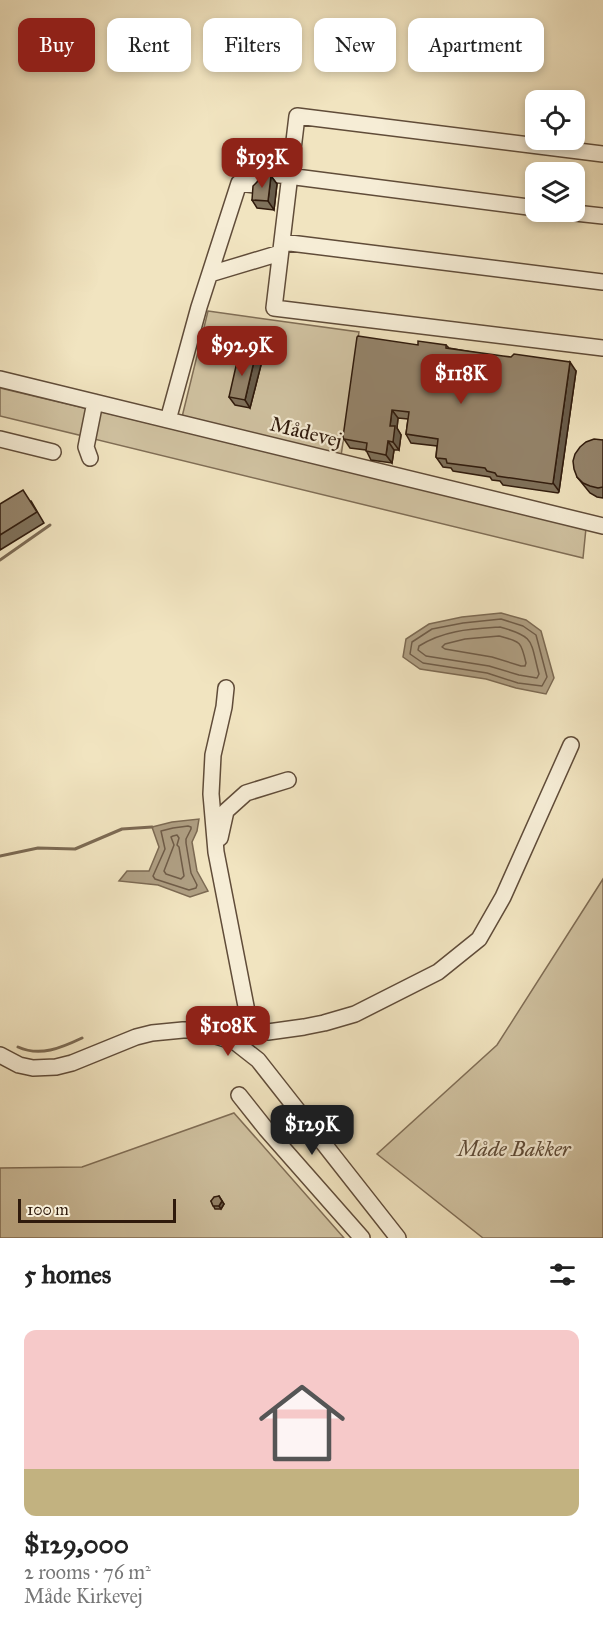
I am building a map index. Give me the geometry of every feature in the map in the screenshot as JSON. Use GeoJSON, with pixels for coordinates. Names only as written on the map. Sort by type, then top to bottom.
{"type":"FeatureCollection","features":[{"type":"Feature","properties":{"kind":"street"},"geometry":{"type":"LineString","coordinates":[[603,154],[297,116],[274,308],[603,348]]}},
{"type":"Feature","properties":{"kind":"street"},"geometry":{"type":"LineString","coordinates":[[168,420],[199,307],[239,183],[255,185],[257,172],[525,207]]}},
{"type":"Feature","properties":{"kind":"street"},"geometry":{"type":"LineString","coordinates":[[585,214],[603,216]]}},
{"type":"Feature","properties":{"kind":"street"},"geometry":{"type":"LineString","coordinates":[[210,274],[281,248],[603,282]]}},
{"type":"Feature","properties":{"kind":"street","name":"Mådevej"},"geometry":{"type":"LineString","coordinates":[[0,379],[603,526]]}},
{"type":"Feature","properties":{"kind":"street"},"geometry":{"type":"LineString","coordinates":[[90,458],[86,447],[94,402]]}},
{"type":"Feature","properties":{"kind":"street"},"geometry":{"type":"LineString","coordinates":[[0,439],[53,452]]}},
{"type":"Feature","properties":{"kind":"street"},"geometry":{"type":"LineString","coordinates":[[226,688],[212,765],[211,794],[216,852],[251,1032],[245,1040],[235,1042]]}},
{"type":"Feature","properties":{"kind":"street"},"geometry":{"type":"LineString","coordinates":[[251,1032],[304,1027],[355,1014],[438,972],[479,939],[503,897],[571,745]]}},
{"type":"Feature","properties":{"kind":"street"},"geometry":{"type":"LineString","coordinates":[[216,852],[226,811],[246,793],[288,780]]}},
{"type":"Feature","properties":{"kind":"street"},"geometry":{"type":"LineString","coordinates":[[0,1055],[19,1065],[45,1068],[72,1063],[136,1037],[170,1030],[196,1030],[235,1042],[258,1060],[398,1238]]}},
{"type":"Feature","properties":{"kind":"street"},"geometry":{"type":"LineString","coordinates":[[239,1095],[362,1238]]}},
{"type":"Feature","properties":{"kind":"green space"},"geometry":{"type":"Polygon","coordinates":[[[208,311],[359,332],[341,456],[182,417],[208,311]]]}},
{"type":"Feature","properties":{"kind":"green space"},"geometry":{"type":"Polygon","coordinates":[[[0,388],[88,409],[83,436],[0,416],[0,388]]]}},
{"type":"Feature","properties":{"kind":"green space"},"geometry":{"type":"Polygon","coordinates":[[[98,411],[586,528],[583,558],[94,439],[98,411]]]}},
{"type":"Feature","properties":{"kind":"green space","name":"Måde Bakker"},"geometry":{"type":"Polygon","coordinates":[[[603,879],[603,1238],[483,1238],[377,1154],[497,1045],[603,879]]]}},
{"type":"Feature","properties":{"kind":"green space"},"geometry":{"type":"Polygon","coordinates":[[[234,1113],[344,1238],[0,1238],[0,1168],[82,1167],[234,1113]]]}},
{"type":"Feature","properties":{"kind":"water"},"geometry":{"type":"Polygon","coordinates":[[[501,613],[526,620],[541,631],[554,678],[546,694],[486,679],[420,669],[403,657],[406,639],[429,624],[462,617],[501,613]]]}},
{"type":"Feature","properties":{"kind":"water"},"geometry":{"type":"Polygon","coordinates":[[[199,819],[192,842],[197,871],[208,891],[190,897],[158,885],[119,881],[127,871],[149,871],[159,847],[152,827],[199,819]]]}},
{"type":"Feature","properties":{"kind":"building"},"geometry":{"type":"Polygon","coordinates":[[[260,175],[271,176],[268,201],[252,200],[253,186],[260,175]]]}},
{"type":"Feature","properties":{"kind":"building"},"geometry":{"type":"Polygon","coordinates":[[[358,336],[418,345],[418,341],[446,345],[446,348],[503,356],[511,357],[514,354],[570,362],[553,483],[497,476],[485,468],[447,463],[446,459],[436,457],[438,439],[406,434],[409,412],[392,410],[390,426],[395,426],[393,442],[388,441],[386,455],[366,451],[367,443],[344,439],[358,336]]]}},
{"type":"Feature","properties":{"kind":"building"},"geometry":{"type":"Polygon","coordinates":[[[239,353],[255,357],[245,400],[229,397],[239,353]]]}},
{"type":"Feature","properties":{"kind":"building"},"geometry":{"type":"Polygon","coordinates":[[[594,439],[603,440],[603,487],[598,488],[583,483],[577,477],[573,461],[580,447],[594,439]]]}},
{"type":"Feature","properties":{"kind":"building"},"geometry":{"type":"Polygon","coordinates":[[[23,490],[37,512],[0,535],[0,504],[23,490]]]}},
{"type":"Feature","properties":{"kind":"building"},"geometry":{"type":"Polygon","coordinates":[[[219,1196],[222,1201],[219,1206],[213,1206],[211,1201],[214,1197],[219,1196]]]}},
{"type":"Feature","properties":{"kind":"waterway"},"geometry":{"type":"LineString","coordinates":[[0,560],[50,525]]}},
{"type":"Feature","properties":{"kind":"waterway"},"geometry":{"type":"LineString","coordinates":[[0,856],[38,848],[75,849],[122,829],[152,827]]}},
{"type":"Feature","properties":{"kind":"waterway"},"geometry":{"type":"LineString","coordinates":[[18,1047],[34,1051],[50,1050],[82,1038]]}}]}
